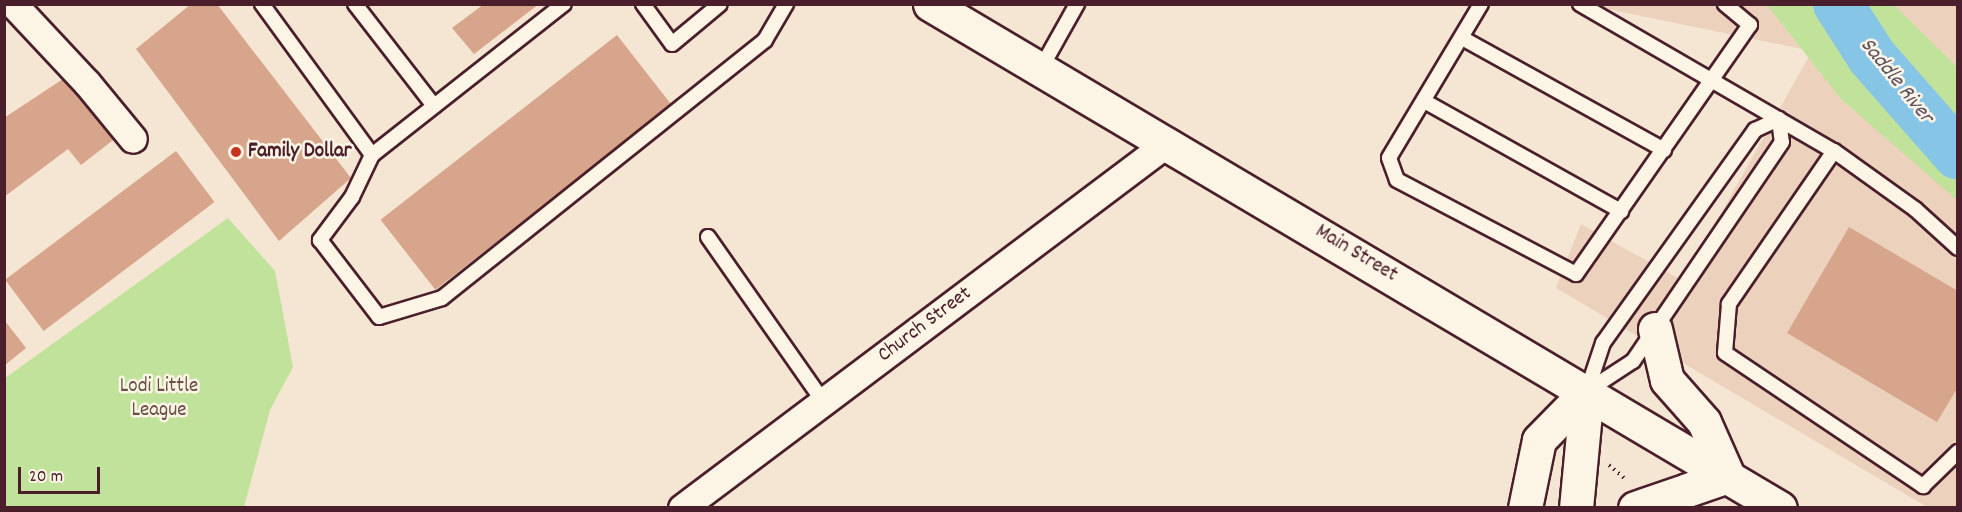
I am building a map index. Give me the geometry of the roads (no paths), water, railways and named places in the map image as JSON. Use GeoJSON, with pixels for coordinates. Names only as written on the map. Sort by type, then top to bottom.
{"type":"FeatureCollection","features":[{"type":"Feature","properties":{"kind":"main road","name":"Main Street"},"geometry":{"type":"LineString","coordinates":[[930,4],[1780,507]]}},
{"type":"Feature","properties":{"kind":"main road"},"geometry":{"type":"LineString","coordinates":[[1633,496],[1728,476],[1704,422],[1667,380],[1655,329]]}},
{"type":"Feature","properties":{"kind":"main road"},"geometry":{"type":"LineString","coordinates":[[1525,507],[1539,440],[1587,391]]}},
{"type":"Feature","properties":{"kind":"main road"},"geometry":{"type":"LineString","coordinates":[[1576,507],[1587,391]]}},
{"type":"Feature","properties":{"kind":"street"},"geometry":{"type":"LineString","coordinates":[[20,13],[87,83],[133,138]]}},
{"type":"Feature","properties":{"kind":"street","name":"Church Street"},"geometry":{"type":"LineString","coordinates":[[686,506],[1167,143]]}},
{"type":"Feature","properties":{"kind":"lane"},"geometry":{"type":"LineString","coordinates":[[262,4],[372,155]]}},
{"type":"Feature","properties":{"kind":"lane"},"geometry":{"type":"LineString","coordinates":[[355,4],[434,106]]}},
{"type":"Feature","properties":{"kind":"lane"},"geometry":{"type":"LineString","coordinates":[[564,4],[372,155],[352,197],[320,240],[379,317],[442,298],[765,40],[786,4]]}},
{"type":"Feature","properties":{"kind":"lane"},"geometry":{"type":"LineString","coordinates":[[643,4],[672,44],[720,4]]}},
{"type":"Feature","properties":{"kind":"lane"},"geometry":{"type":"LineString","coordinates":[[1040,70],[1077,4]]}},
{"type":"Feature","properties":{"kind":"lane"},"geometry":{"type":"LineString","coordinates":[[1481,4],[1389,158],[1397,180],[1576,274],[1750,26],[1725,4]]}},
{"type":"Feature","properties":{"kind":"lane"},"geometry":{"type":"LineString","coordinates":[[1580,4],[1834,151],[1915,209],[1958,248]]}},
{"type":"Feature","properties":{"kind":"lane"},"geometry":{"type":"LineString","coordinates":[[1462,38],[1664,150]]}},
{"type":"Feature","properties":{"kind":"lane"},"geometry":{"type":"LineString","coordinates":[[1424,101],[1621,211]]}},
{"type":"Feature","properties":{"kind":"lane"},"geometry":{"type":"LineString","coordinates":[[1587,391],[1633,361],[1782,142],[1779,119]]}},
{"type":"Feature","properties":{"kind":"lane"},"geometry":{"type":"LineString","coordinates":[[1587,391],[1603,343],[1755,130],[1779,119]]}},
{"type":"Feature","properties":{"kind":"lane"},"geometry":{"type":"LineString","coordinates":[[1834,151],[1729,304],[1725,353],[1923,486],[1958,452]]}},
{"type":"Feature","properties":{"kind":"lane"},"geometry":{"type":"LineString","coordinates":[[708,237],[823,402]]}},
{"type":"Feature","properties":{"kind":"waterway","name":"Saddle River"},"geometry":{"type":"LineString","coordinates":[[1838,4],[1872,57],[1958,155]]}},
{"type":"Feature","properties":{"kind":"place","name":"Family Dollar"},"geometry":{"type":"Point","coordinates":[236,152]}},
{"type":"Feature","properties":{"kind":"park label","name":"Lodi Little League"},"geometry":{"type":"Point","coordinates":[159,399]}}]}
